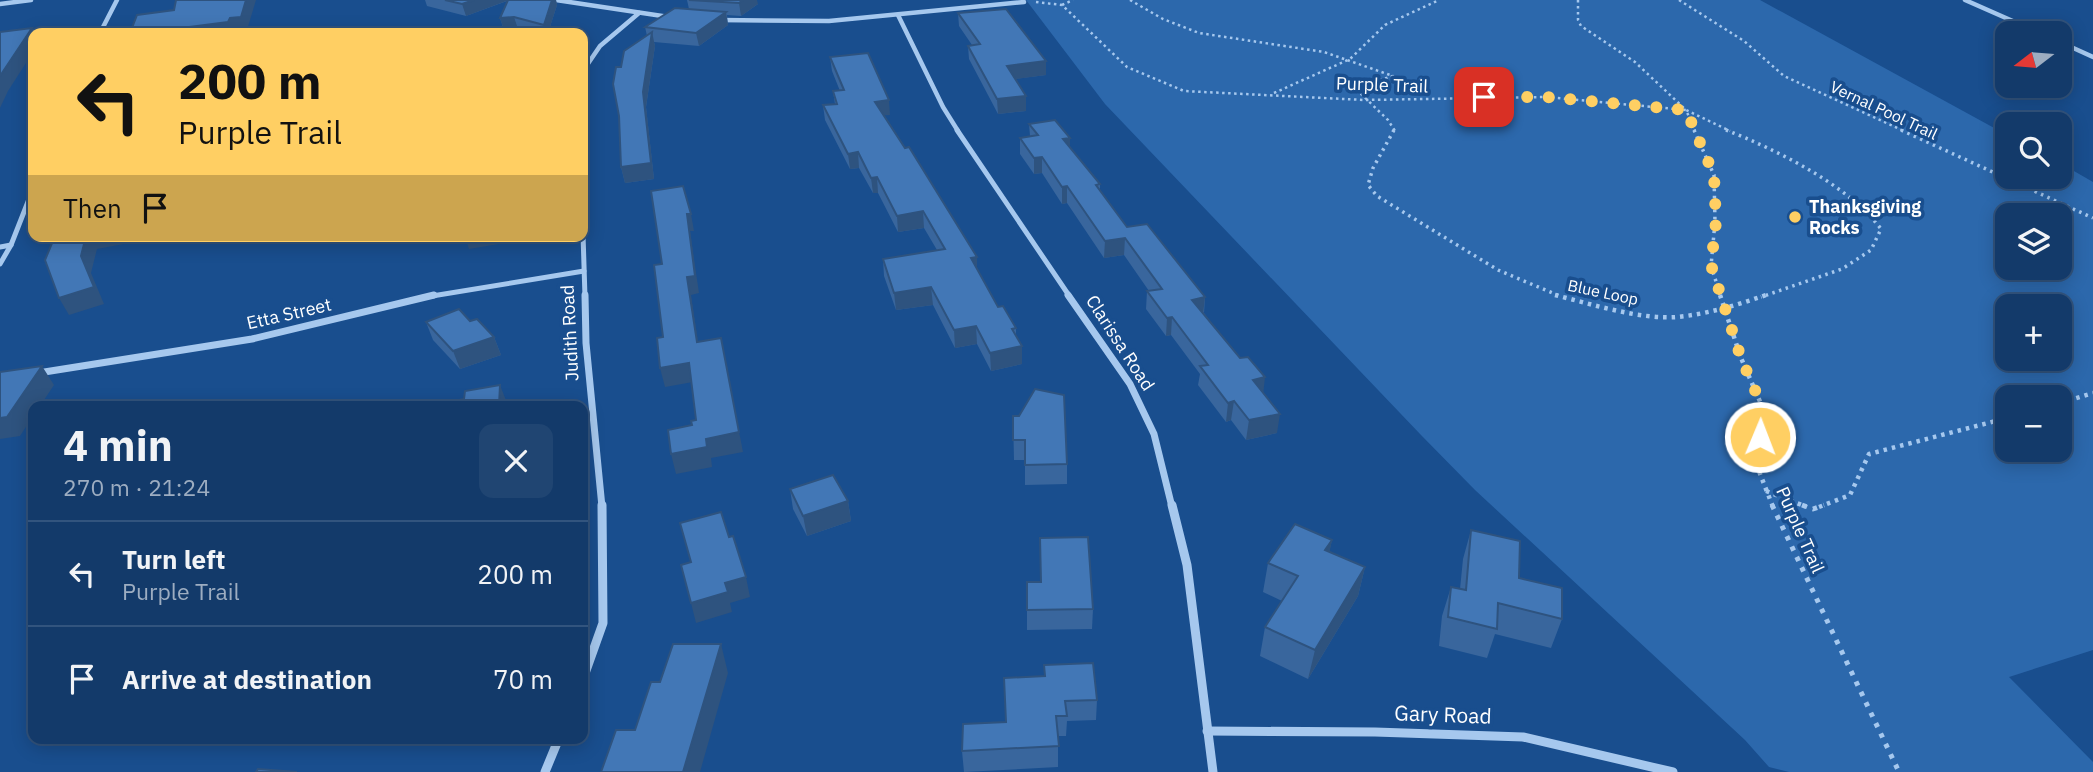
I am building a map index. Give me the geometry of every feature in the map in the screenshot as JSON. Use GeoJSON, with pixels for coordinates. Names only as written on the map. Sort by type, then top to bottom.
{"type":"FeatureCollection","features":[{"type":"Feature","properties":{"kind":"street"},"geometry":{"type":"LineString","coordinates":[[0,4],[31,0]]}},
{"type":"Feature","properties":{"kind":"street"},"geometry":{"type":"LineString","coordinates":[[103,28],[117,0]]}},
{"type":"Feature","properties":{"kind":"street"},"geometry":{"type":"LineString","coordinates":[[556,0],[673,17]]}},
{"type":"Feature","properties":{"kind":"street"},"geometry":{"type":"LineString","coordinates":[[1965,0],[2013,21]]}},
{"type":"Feature","properties":{"kind":"street"},"geometry":{"type":"LineString","coordinates":[[710,20],[829,21],[1024,2]]}},
{"type":"Feature","properties":{"kind":"street"},"geometry":{"type":"LineString","coordinates":[[588,60],[616,29],[639,13]]}},
{"type":"Feature","properties":{"kind":"street","name":"Clarissa Road"},"geometry":{"type":"LineString","coordinates":[[898,15],[943,107],[971,153],[1130,384],[1154,434],[1187,565],[1213,772]]}},
{"type":"Feature","properties":{"kind":"street"},"geometry":{"type":"LineString","coordinates":[[2072,47],[2093,57]]}},
{"type":"Feature","properties":{"kind":"street"},"geometry":{"type":"LineString","coordinates":[[0,264],[11,245],[28,202]]}},
{"type":"Feature","properties":{"kind":"street","name":"Judith Road"},"geometry":{"type":"LineString","coordinates":[[583,242],[586,342],[602,508],[603,623],[588,666]]}},
{"type":"Feature","properties":{"kind":"street"},"geometry":{"type":"LineString","coordinates":[[0,247],[11,245]]}},
{"type":"Feature","properties":{"kind":"street","name":"Etta Street"},"geometry":{"type":"LineString","coordinates":[[27,375],[252,339],[434,295],[584,271]]}},
{"type":"Feature","properties":{"kind":"street","name":"Gary Road"},"geometry":{"type":"LineString","coordinates":[[1207,731],[1375,732],[1523,737],[1673,772]]}},
{"type":"Feature","properties":{"kind":"street"},"geometry":{"type":"LineString","coordinates":[[545,772],[557,744]]}},
{"type":"Feature","properties":{"kind":"path"},"geometry":{"type":"LineString","coordinates":[[1024,2],[1062,5],[1073,0]]}},
{"type":"Feature","properties":{"kind":"path"},"geometry":{"type":"LineString","coordinates":[[1132,1],[1141,0]]}},
{"type":"Feature","properties":{"kind":"path"},"geometry":{"type":"LineString","coordinates":[[1272,93],[1350,59],[1385,25],[1439,0]]}},
{"type":"Feature","properties":{"kind":"path","name":"Blue Loop"},"geometry":{"type":"LineString","coordinates":[[1364,100],[1392,123],[1395,132],[1373,168],[1368,185],[1377,196],[1498,270],[1551,294],[1615,310],[1675,317],[1726,309],[1842,269],[1871,250],[1881,229],[1869,213],[1805,168],[1761,144],[1707,122],[1686,110],[1636,62],[1581,26],[1577,0]]}},
{"type":"Feature","properties":{"kind":"path","name":"Vernal Pool Trail"},"geometry":{"type":"LineString","coordinates":[[1679,0],[1744,40],[1784,76],[2093,218]]}},
{"type":"Feature","properties":{"kind":"path"},"geometry":{"type":"LineString","coordinates":[[1132,1],[1163,19],[1199,33],[1350,59],[1393,76],[1355,88],[1364,100]]}},
{"type":"Feature","properties":{"kind":"path","name":"Purple Trail"},"geometry":{"type":"LineString","coordinates":[[1062,5],[1127,67],[1184,91],[1272,93],[1364,100],[1546,97],[1686,110],[1714,175],[1716,222],[1711,265],[1741,358],[1765,413],[1755,461],[1766,491],[1899,772]]}},
{"type":"Feature","properties":{"kind":"path"},"geometry":{"type":"LineString","coordinates":[[2072,399],[2093,393]]}},
{"type":"Feature","properties":{"kind":"path"},"geometry":{"type":"LineString","coordinates":[[1766,491],[1813,509],[1850,495],[1869,454],[1995,421]]}},
{"type":"Feature","properties":{"kind":"shaded area"},"geometry":{"type":"Polygon","coordinates":[[[1026,0],[1760,0],[1995,128],[1995,189],[2072,189],[2072,170],[2093,182],[2093,650],[2009,677],[2093,762],[2093,772],[1789,772],[1769,767],[1745,740],[1475,490],[1105,104],[1026,0]]]}},
{"type":"Feature","properties":{"kind":"building"},"geometry":{"type":"Polygon","coordinates":[[[176,0],[246,0],[241,17],[230,18],[228,22],[190,28],[132,28],[137,15],[174,10],[176,0]]]}},
{"type":"Feature","properties":{"kind":"building"},"geometry":{"type":"Polygon","coordinates":[[[445,0],[474,0],[462,4],[445,0]]]}},
{"type":"Feature","properties":{"kind":"building"},"geometry":{"type":"Polygon","coordinates":[[[508,0],[552,0],[544,25],[514,17],[500,18],[508,0]]]}},
{"type":"Feature","properties":{"kind":"building"},"geometry":{"type":"Polygon","coordinates":[[[689,0],[743,0],[739,3],[689,0]]]}},
{"type":"Feature","properties":{"kind":"building"},"geometry":{"type":"Polygon","coordinates":[[[675,8],[726,12],[696,33],[645,27],[675,8]]]}},
{"type":"Feature","properties":{"kind":"building"},"geometry":{"type":"Polygon","coordinates":[[[1006,9],[1046,61],[1007,66],[1026,96],[997,99],[968,46],[980,44],[958,13],[1006,9]]]}},
{"type":"Feature","properties":{"kind":"building"},"geometry":{"type":"Polygon","coordinates":[[[28,28],[28,34],[0,76],[0,32],[28,28]]]}},
{"type":"Feature","properties":{"kind":"building"},"geometry":{"type":"Polygon","coordinates":[[[652,32],[643,92],[651,163],[621,167],[619,116],[613,84],[616,67],[621,67],[624,51],[652,32]]]}},
{"type":"Feature","properties":{"kind":"building"},"geometry":{"type":"Polygon","coordinates":[[[868,53],[889,100],[875,102],[905,148],[909,147],[977,257],[971,258],[998,307],[1003,306],[1016,328],[1012,329],[1022,346],[990,353],[976,326],[954,330],[931,287],[894,293],[883,259],[945,249],[923,211],[897,216],[877,177],[871,178],[858,152],[848,154],[823,105],[837,104],[833,91],[844,90],[830,57],[868,53]]]}},
{"type":"Feature","properties":{"kind":"building"},"geometry":{"type":"Polygon","coordinates":[[[1055,120],[1070,138],[1063,139],[1100,184],[1096,185],[1127,227],[1147,224],[1205,297],[1192,300],[1240,358],[1248,357],[1265,377],[1253,380],[1280,414],[1249,420],[1234,401],[1228,403],[1200,366],[1208,365],[1172,317],[1167,318],[1147,291],[1162,289],[1125,238],[1105,241],[1067,186],[1062,187],[1042,157],[1034,158],[1020,138],[1038,135],[1029,124],[1055,120]]]}},
{"type":"Feature","properties":{"kind":"building"},"geometry":{"type":"Polygon","coordinates":[[[683,186],[691,214],[687,214],[695,276],[687,277],[697,342],[721,338],[739,432],[706,439],[707,447],[671,454],[668,430],[692,425],[691,421],[696,420],[689,363],[660,368],[657,338],[663,337],[654,265],[662,264],[651,191],[683,186]]]}},
{"type":"Feature","properties":{"kind":"building"},"geometry":{"type":"Polygon","coordinates":[[[52,242],[84,242],[81,256],[94,287],[59,298],[45,260],[52,242]]]}},
{"type":"Feature","properties":{"kind":"building"},"geometry":{"type":"Polygon","coordinates":[[[459,309],[470,321],[477,319],[494,337],[453,351],[426,322],[459,309]]]}},
{"type":"Feature","properties":{"kind":"building"},"geometry":{"type":"Polygon","coordinates":[[[42,366],[7,417],[0,418],[0,372],[42,366]]]}},
{"type":"Feature","properties":{"kind":"building"},"geometry":{"type":"Polygon","coordinates":[[[500,385],[499,401],[454,401],[464,399],[465,391],[500,385]]]}},
{"type":"Feature","properties":{"kind":"building"},"geometry":{"type":"Polygon","coordinates":[[[1035,389],[1064,395],[1067,464],[1025,465],[1025,440],[1013,440],[1013,416],[1019,416],[1035,389]]]}},
{"type":"Feature","properties":{"kind":"building"},"geometry":{"type":"Polygon","coordinates":[[[833,475],[848,501],[803,516],[790,489],[833,475]]]}},
{"type":"Feature","properties":{"kind":"building"},"geometry":{"type":"Polygon","coordinates":[[[721,512],[729,537],[733,536],[746,577],[725,583],[728,592],[691,603],[681,565],[691,562],[680,523],[721,512]]]}},
{"type":"Feature","properties":{"kind":"building"},"geometry":{"type":"Polygon","coordinates":[[[1295,524],[1332,540],[1325,550],[1365,567],[1315,650],[1265,627],[1298,576],[1268,563],[1295,524]]]}},
{"type":"Feature","properties":{"kind":"building"},"geometry":{"type":"Polygon","coordinates":[[[1471,530],[1520,541],[1519,578],[1562,588],[1562,619],[1498,603],[1497,629],[1448,617],[1451,587],[1466,590],[1471,530]]]}},
{"type":"Feature","properties":{"kind":"building"},"geometry":{"type":"Polygon","coordinates":[[[1088,537],[1093,609],[1027,610],[1027,582],[1041,582],[1040,538],[1088,537]]]}},
{"type":"Feature","properties":{"kind":"building"},"geometry":{"type":"Polygon","coordinates":[[[673,644],[721,644],[683,772],[601,772],[616,730],[635,730],[651,682],[660,682],[673,644]]]}},
{"type":"Feature","properties":{"kind":"building"},"geometry":{"type":"Polygon","coordinates":[[[1093,663],[1097,700],[1065,701],[1067,716],[1056,716],[1059,746],[962,751],[963,724],[1006,722],[1004,678],[1045,676],[1044,665],[1093,663]]]}},
{"type":"Feature","properties":{"kind":"building"},"geometry":{"type":"Polygon","coordinates":[[[258,769],[297,772],[256,772],[258,769]]]}},
{"type":"Feature","properties":{"kind":"place","name":"Thanksgiving Rocks"},"geometry":{"type":"Point","coordinates":[1795,217]}},
{"type":"Feature","properties":{"kind":"route"},"geometry":{"type":"LineString","coordinates":[[1484,97],[1546,97],[1686,110],[1714,175],[1716,222],[1711,265],[1741,358],[1765,413],[1760,437]]}}]}
